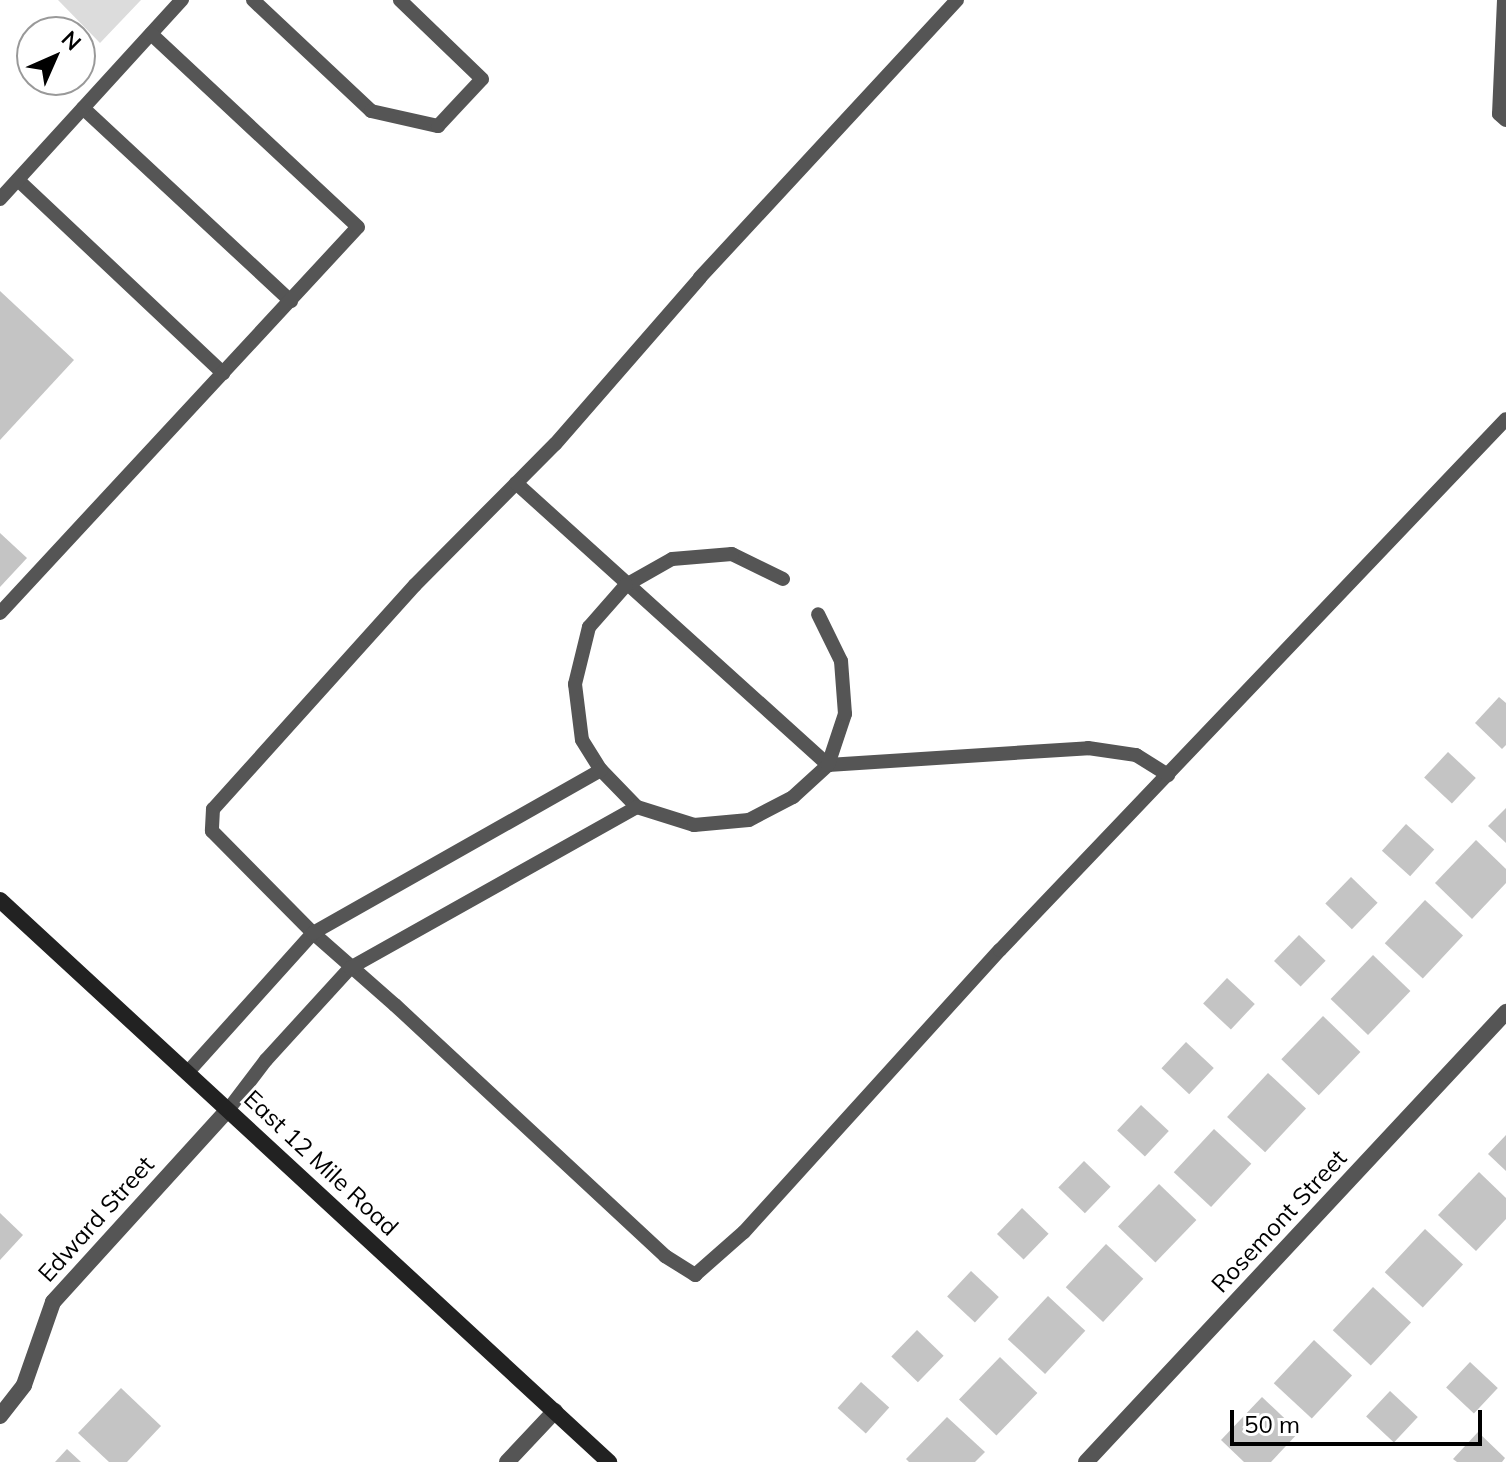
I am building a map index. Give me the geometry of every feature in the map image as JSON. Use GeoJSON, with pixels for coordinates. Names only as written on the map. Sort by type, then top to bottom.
{"type":"FeatureCollection","features":[{"type":"Feature","properties":{"kind":"main road","name":"East 12 Mile Road"},"geometry":{"type":"LineString","coordinates":[[0,900],[609,1462]]}},
{"type":"Feature","properties":{"kind":"street","name":"Rosemont Street"},"geometry":{"type":"LineString","coordinates":[[1086,1462],[1506,1012]]}},
{"type":"Feature","properties":{"kind":"street","name":"Edward Street"},"geometry":{"type":"LineString","coordinates":[[0,1416],[24,1385],[53,1302],[228,1110]]}},
{"type":"Feature","properties":{"kind":"street"},"geometry":{"type":"LineString","coordinates":[[507,1462],[555,1411]]}},
{"type":"Feature","properties":{"kind":"lane"},"geometry":{"type":"LineString","coordinates":[[0,199],[182,0]]}},
{"type":"Feature","properties":{"kind":"lane"},"geometry":{"type":"LineString","coordinates":[[253,0],[371,111],[438,126],[482,79],[400,0]]}},
{"type":"Feature","properties":{"kind":"lane"},"geometry":{"type":"LineString","coordinates":[[957,0],[516,483],[415,585],[213,809],[212,831],[313,933],[665,1256],[695,1275],[744,1232],[1000,950],[1506,419]]}},
{"type":"Feature","properties":{"kind":"lane"},"geometry":{"type":"LineString","coordinates":[[1504,0],[1499,114],[1506,120]]}},
{"type":"Feature","properties":{"kind":"lane"},"geometry":{"type":"LineString","coordinates":[[0,613],[358,227],[151,34]]}},
{"type":"Feature","properties":{"kind":"lane"},"geometry":{"type":"LineString","coordinates":[[83,108],[291,301]]}},
{"type":"Feature","properties":{"kind":"lane"},"geometry":{"type":"LineString","coordinates":[[18,180],[223,373]]}},
{"type":"Feature","properties":{"kind":"lane"},"geometry":{"type":"LineString","coordinates":[[516,483],[828,765],[1088,748],[1136,755],[1168,775]]}},
{"type":"Feature","properties":{"kind":"lane"},"geometry":{"type":"LineString","coordinates":[[783,579],[732,554],[672,559],[626,585],[589,627],[575,684],[582,740],[601,770],[637,807],[694,825],[749,820],[793,797],[828,765],[845,714],[841,661],[818,614]]}},
{"type":"Feature","properties":{"kind":"lane"},"geometry":{"type":"LineString","coordinates":[[187,1073],[313,933],[601,770]]}},
{"type":"Feature","properties":{"kind":"lane"},"geometry":{"type":"LineString","coordinates":[[228,1110],[266,1060],[350,968],[637,807]]}},
{"type":"Feature","properties":{"kind":"shaded area"},"geometry":{"type":"Polygon","coordinates":[[[58,0],[141,0],[100,43],[96,39],[96,16],[74,16],[58,0]]]}},
{"type":"Feature","properties":{"kind":"building"},"geometry":{"type":"Polygon","coordinates":[[[0,291],[74,360],[0,440],[0,291]]]}},
{"type":"Feature","properties":{"kind":"building"},"geometry":{"type":"Polygon","coordinates":[[[0,533],[27,558],[0,587],[0,533]]]}},
{"type":"Feature","properties":{"kind":"building"},"geometry":{"type":"Polygon","coordinates":[[[1499,697],[1506,703],[1506,745],[1502,749],[1475,723],[1499,697]]]}},
{"type":"Feature","properties":{"kind":"building"},"geometry":{"type":"Polygon","coordinates":[[[1448,752],[1476,778],[1452,804],[1424,778],[1448,752]]]}},
{"type":"Feature","properties":{"kind":"building"},"geometry":{"type":"Polygon","coordinates":[[[1506,808],[1506,843],[1488,826],[1506,808]]]}},
{"type":"Feature","properties":{"kind":"building"},"geometry":{"type":"Polygon","coordinates":[[[1406,824],[1434,849],[1410,876],[1382,851],[1406,824]]]}},
{"type":"Feature","properties":{"kind":"building"},"geometry":{"type":"Polygon","coordinates":[[[1476,840],[1506,869],[1506,883],[1472,919],[1435,883],[1476,840]]]}},
{"type":"Feature","properties":{"kind":"building"},"geometry":{"type":"Polygon","coordinates":[[[1351,877],[1378,903],[1352,929],[1325,904],[1351,877]]]}},
{"type":"Feature","properties":{"kind":"building"},"geometry":{"type":"Polygon","coordinates":[[[1425,900],[1463,935],[1423,979],[1385,943],[1425,900]]]}},
{"type":"Feature","properties":{"kind":"building"},"geometry":{"type":"Polygon","coordinates":[[[1299,935],[1326,961],[1301,987],[1274,961],[1299,935]]]}},
{"type":"Feature","properties":{"kind":"building"},"geometry":{"type":"Polygon","coordinates":[[[1373,955],[1410,991],[1368,1035],[1331,999],[1373,955]]]}},
{"type":"Feature","properties":{"kind":"building"},"geometry":{"type":"Polygon","coordinates":[[[1227,978],[1255,1004],[1231,1030],[1203,1004],[1227,978]]]}},
{"type":"Feature","properties":{"kind":"building"},"geometry":{"type":"Polygon","coordinates":[[[1323,1016],[1360,1052],[1319,1095],[1281,1059],[1323,1016]]]}},
{"type":"Feature","properties":{"kind":"building"},"geometry":{"type":"Polygon","coordinates":[[[1186,1042],[1214,1068],[1189,1094],[1161,1068],[1186,1042]]]}},
{"type":"Feature","properties":{"kind":"building"},"geometry":{"type":"Polygon","coordinates":[[[1268,1073],[1306,1108],[1265,1152],[1227,1117],[1268,1073]]]}},
{"type":"Feature","properties":{"kind":"building"},"geometry":{"type":"Polygon","coordinates":[[[1141,1105],[1169,1131],[1145,1157],[1117,1131],[1141,1105]]]}},
{"type":"Feature","properties":{"kind":"building"},"geometry":{"type":"Polygon","coordinates":[[[1214,1129],[1251,1164],[1211,1207],[1174,1172],[1214,1129]]]}},
{"type":"Feature","properties":{"kind":"building"},"geometry":{"type":"Polygon","coordinates":[[[1506,1135],[1506,1171],[1488,1154],[1506,1135]]]}},
{"type":"Feature","properties":{"kind":"building"},"geometry":{"type":"Polygon","coordinates":[[[1084,1161],[1111,1187],[1085,1213],[1058,1188],[1084,1161]]]}},
{"type":"Feature","properties":{"kind":"building"},"geometry":{"type":"Polygon","coordinates":[[[1479,1172],[1506,1198],[1506,1219],[1476,1251],[1438,1215],[1479,1172]]]}},
{"type":"Feature","properties":{"kind":"building"},"geometry":{"type":"Polygon","coordinates":[[[1159,1184],[1196,1220],[1155,1263],[1118,1226],[1159,1184]]]}},
{"type":"Feature","properties":{"kind":"building"},"geometry":{"type":"Polygon","coordinates":[[[1022,1208],[1049,1234],[1024,1260],[997,1234],[1022,1208]]]}},
{"type":"Feature","properties":{"kind":"building"},"geometry":{"type":"Polygon","coordinates":[[[0,1213],[23,1235],[0,1260],[0,1213]]]}},
{"type":"Feature","properties":{"kind":"building"},"geometry":{"type":"Polygon","coordinates":[[[1425,1229],[1463,1264],[1423,1308],[1385,1272],[1425,1229]]]}},
{"type":"Feature","properties":{"kind":"building"},"geometry":{"type":"Polygon","coordinates":[[[1106,1244],[1143,1279],[1103,1322],[1066,1287],[1106,1244]]]}},
{"type":"Feature","properties":{"kind":"building"},"geometry":{"type":"Polygon","coordinates":[[[971,1271],[999,1297],[975,1323],[947,1297],[971,1271]]]}},
{"type":"Feature","properties":{"kind":"building"},"geometry":{"type":"Polygon","coordinates":[[[1373,1287],[1411,1322],[1371,1366],[1333,1330],[1373,1287]]]}},
{"type":"Feature","properties":{"kind":"building"},"geometry":{"type":"Polygon","coordinates":[[[1048,1296],[1085,1331],[1045,1374],[1008,1339],[1048,1296]]]}},
{"type":"Feature","properties":{"kind":"building"},"geometry":{"type":"Polygon","coordinates":[[[917,1330],[944,1356],[918,1382],[891,1357],[917,1330]]]}},
{"type":"Feature","properties":{"kind":"building"},"geometry":{"type":"Polygon","coordinates":[[[1314,1340],[1352,1375],[1312,1419],[1274,1383],[1314,1340]]]}},
{"type":"Feature","properties":{"kind":"building"},"geometry":{"type":"Polygon","coordinates":[[[1000,1357],[1037,1393],[996,1436],[959,1399],[1000,1357]]]}},
{"type":"Feature","properties":{"kind":"building"},"geometry":{"type":"Polygon","coordinates":[[[1470,1362],[1498,1388],[1474,1414],[1446,1388],[1470,1362]]]}},
{"type":"Feature","properties":{"kind":"building"},"geometry":{"type":"Polygon","coordinates":[[[861,1382],[889,1407],[866,1433],[838,1408],[861,1382]]]}},
{"type":"Feature","properties":{"kind":"building"},"geometry":{"type":"Polygon","coordinates":[[[121,1388],[161,1426],[127,1462],[109,1462],[78,1433],[121,1388]]]}},
{"type":"Feature","properties":{"kind":"building"},"geometry":{"type":"Polygon","coordinates":[[[1390,1391],[1418,1417],[1394,1443],[1366,1417],[1390,1391]]]}},
{"type":"Feature","properties":{"kind":"building"},"geometry":{"type":"Polygon","coordinates":[[[1262,1397],[1299,1432],[1271,1462],[1244,1462],[1221,1440],[1262,1397]]]}},
{"type":"Feature","properties":{"kind":"building"},"geometry":{"type":"Polygon","coordinates":[[[947,1417],[985,1452],[975,1462],[909,1462],[906,1459],[947,1417]]]}},
{"type":"Feature","properties":{"kind":"building"},"geometry":{"type":"Polygon","coordinates":[[[1478,1432],[1505,1458],[1502,1462],[1457,1462],[1453,1459],[1478,1432]]]}},
{"type":"Feature","properties":{"kind":"building"},"geometry":{"type":"Polygon","coordinates":[[[67,1449],[81,1462],[55,1462],[67,1449]]]}}]}
